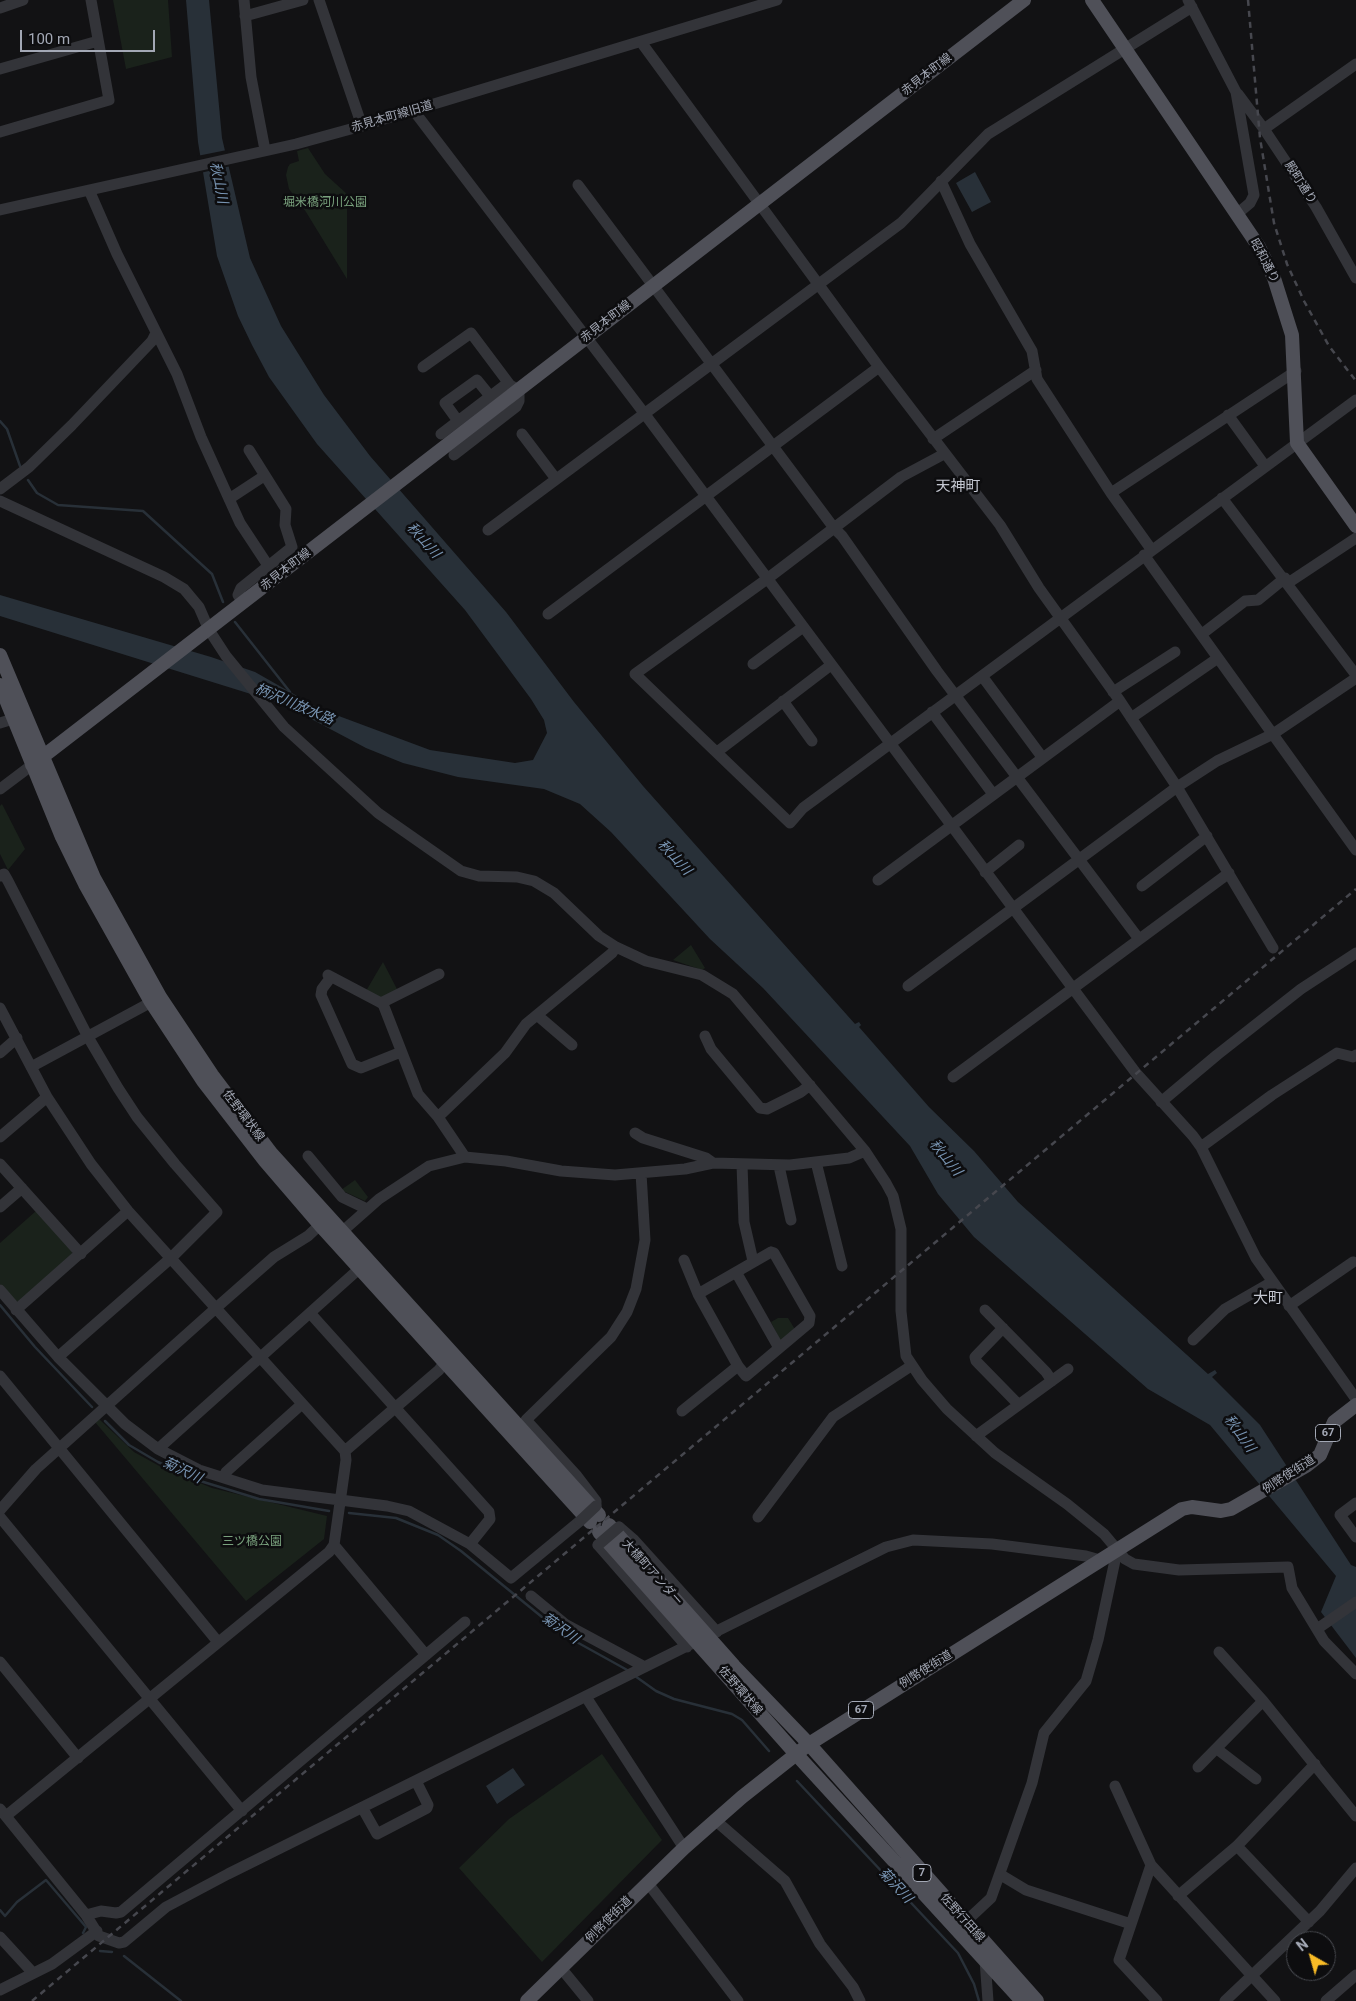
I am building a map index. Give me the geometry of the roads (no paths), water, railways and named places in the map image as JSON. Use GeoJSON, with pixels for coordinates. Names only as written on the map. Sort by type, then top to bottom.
{"type":"FeatureCollection","features":[{"type":"Feature","properties":{"kind":"main road","name":"赤見本町線"},"geometry":{"type":"LineString","coordinates":[[37,761],[440,451],[514,388],[586,337],[1024,0]]}},
{"type":"Feature","properties":{"kind":"main road"},"geometry":{"type":"LineString","coordinates":[[1092,0],[1236,214]]}},
{"type":"Feature","properties":{"kind":"main road","name":"昭和通り"},"geometry":{"type":"LineString","coordinates":[[1236,214],[1259,247],[1282,298],[1292,335],[1296,371],[1297,442]]}},
{"type":"Feature","properties":{"kind":"main road"},"geometry":{"type":"LineString","coordinates":[[1297,442],[1356,526]]}},
{"type":"Feature","properties":{"kind":"main road"},"geometry":{"type":"LineString","coordinates":[[0,655],[37,761]]}},
{"type":"Feature","properties":{"kind":"main road"},"geometry":{"type":"LineString","coordinates":[[0,685],[6,721],[37,761]]}},
{"type":"Feature","properties":{"kind":"main road","name":"佐野環状線"},"geometry":{"type":"LineString","coordinates":[[37,761],[156,1000],[324,1221],[512,1429]]}},
{"type":"Feature","properties":{"kind":"main road","name":"佐野環状線"},"geometry":{"type":"LineString","coordinates":[[338,1236],[360,1268],[448,1357]]}},
{"type":"Feature","properties":{"kind":"main road","name":"例幣使街道"},"geometry":{"type":"LineString","coordinates":[[527,2001],[646,1882],[715,1820],[796,1754],[1182,1509],[1201,1507],[1221,1511],[1246,1502],[1306,1466],[1320,1455],[1334,1422],[1356,1405]]}},
{"type":"Feature","properties":{"kind":"main road","name":"大橋町アンダー"},"geometry":{"type":"LineString","coordinates":[[512,1429],[690,1625]]}},
{"type":"Feature","properties":{"kind":"main road","name":"佐野環状線"},"geometry":{"type":"LineString","coordinates":[[690,1625],[796,1754]]}},
{"type":"Feature","properties":{"kind":"main road","name":"佐野環状線"},"geometry":{"type":"LineString","coordinates":[[702,1639],[810,1744]]}},
{"type":"Feature","properties":{"kind":"main road","name":"佐野行田線"},"geometry":{"type":"LineString","coordinates":[[810,1744],[961,1926],[985,1960],[1022,2001]]}},
{"type":"Feature","properties":{"kind":"main road","name":"佐野行田線"},"geometry":{"type":"LineString","coordinates":[[796,1754],[961,1926],[1037,2001]]}},
{"type":"Feature","properties":{"kind":"street"},"geometry":{"type":"LineString","coordinates":[[0,8],[23,0]]}},
{"type":"Feature","properties":{"kind":"street"},"geometry":{"type":"LineString","coordinates":[[0,132],[109,100],[91,0]]}},
{"type":"Feature","properties":{"kind":"street"},"geometry":{"type":"LineString","coordinates":[[244,0],[251,77],[265,150]]}},
{"type":"Feature","properties":{"kind":"street"},"geometry":{"type":"LineString","coordinates":[[245,16],[303,0]]}},
{"type":"Feature","properties":{"kind":"street"},"geometry":{"type":"LineString","coordinates":[[319,0],[362,126]]}},
{"type":"Feature","properties":{"kind":"street","name":"赤見本町線旧道"},"geometry":{"type":"LineString","coordinates":[[0,210],[362,126],[774,0]]}},
{"type":"Feature","properties":{"kind":"street"},"geometry":{"type":"LineString","coordinates":[[488,530],[901,223],[988,134],[1190,4],[1236,92],[1254,195],[1250,203],[1236,214]]}},
{"type":"Feature","properties":{"kind":"street"},"geometry":{"type":"LineString","coordinates":[[0,69],[98,41]]}},
{"type":"Feature","properties":{"kind":"street"},"geometry":{"type":"LineString","coordinates":[[641,42],[879,367],[1000,525],[1039,588],[1117,696],[1177,787],[1273,948]]}},
{"type":"Feature","properties":{"kind":"street"},"geometry":{"type":"LineString","coordinates":[[1264,129],[1356,64]]}},
{"type":"Feature","properties":{"kind":"street","name":"殿町通り"},"geometry":{"type":"LineString","coordinates":[[1236,92],[1264,129],[1316,207],[1356,278]]}},
{"type":"Feature","properties":{"kind":"street"},"geometry":{"type":"LineString","coordinates":[[414,110],[644,413],[1136,1074],[1201,1147],[1256,1258],[1356,1399]]}},
{"type":"Feature","properties":{"kind":"street"},"geometry":{"type":"LineString","coordinates":[[941,181],[970,244],[1032,351],[1042,387],[1218,658],[1356,850]]}},
{"type":"Feature","properties":{"kind":"street"},"geometry":{"type":"LineString","coordinates":[[578,185],[772,446],[842,536],[956,695],[1139,939]]}},
{"type":"Feature","properties":{"kind":"street"},"geometry":{"type":"LineString","coordinates":[[89,190],[156,333],[178,374],[201,437],[229,499],[251,542],[269,567]]}},
{"type":"Feature","properties":{"kind":"street"},"geometry":{"type":"LineString","coordinates":[[0,489],[29,467],[84,413],[152,341],[156,333]]}},
{"type":"Feature","properties":{"kind":"street"},"geometry":{"type":"LineString","coordinates":[[423,367],[471,333],[514,388],[519,401],[516,407],[454,455]]}},
{"type":"Feature","properties":{"kind":"street"},"geometry":{"type":"LineString","coordinates":[[548,614],[879,367]]}},
{"type":"Feature","properties":{"kind":"street"},"geometry":{"type":"LineString","coordinates":[[933,439],[1036,370]]}},
{"type":"Feature","properties":{"kind":"street"},"geometry":{"type":"LineString","coordinates":[[1111,493],[1296,371]]}},
{"type":"Feature","properties":{"kind":"street"},"geometry":{"type":"LineString","coordinates":[[458,421],[446,403],[477,380],[490,396]]}},
{"type":"Feature","properties":{"kind":"street"},"geometry":{"type":"LineString","coordinates":[[441,434],[501,388],[514,388]]}},
{"type":"Feature","properties":{"kind":"street"},"geometry":{"type":"LineString","coordinates":[[944,454],[900,477],[768,579],[635,674],[790,824],[803,808],[1356,400]]}},
{"type":"Feature","properties":{"kind":"street"},"geometry":{"type":"LineString","coordinates":[[1228,415],[1265,466]]}},
{"type":"Feature","properties":{"kind":"street"},"geometry":{"type":"LineString","coordinates":[[522,434],[556,479]]}},
{"type":"Feature","properties":{"kind":"street"},"geometry":{"type":"LineString","coordinates":[[243,602],[238,595],[240,590],[292,547],[284,525],[286,509],[249,450]]}},
{"type":"Feature","properties":{"kind":"street"},"geometry":{"type":"LineString","coordinates":[[229,499],[264,476]]}},
{"type":"Feature","properties":{"kind":"street"},"geometry":{"type":"LineString","coordinates":[[908,986],[1177,787],[1217,761],[1273,734],[1356,676],[1222,498]]}},
{"type":"Feature","properties":{"kind":"street"},"geometry":{"type":"LineString","coordinates":[[0,501],[184,588],[199,607],[209,630],[226,656],[264,705],[284,727],[378,813],[453,865],[479,876],[517,877],[534,881],[554,893],[599,936],[616,947],[646,961],[702,975],[726,989],[743,1004],[865,1151],[893,1196],[901,1229],[904,1340],[911,1366],[947,1408],[976,1436],[1014,1468],[1067,1504],[1104,1534],[1125,1559],[1134,1564],[1179,1570],[1288,1567],[1292,1588],[1320,1627],[1324,1641],[1356,1674]]}},
{"type":"Feature","properties":{"kind":"street"},"geometry":{"type":"LineString","coordinates":[[1202,634],[1246,601],[1258,600],[1356,538]]}},
{"type":"Feature","properties":{"kind":"street"},"geometry":{"type":"LineString","coordinates":[[753,664],[803,627]]}},
{"type":"Feature","properties":{"kind":"street"},"geometry":{"type":"LineString","coordinates":[[878,880],[1018,776],[1117,696],[1176,652]]}},
{"type":"Feature","properties":{"kind":"street"},"geometry":{"type":"LineString","coordinates":[[1131,718],[1218,658]]}},
{"type":"Feature","properties":{"kind":"street"},"geometry":{"type":"LineString","coordinates":[[717,752],[831,665]]}},
{"type":"Feature","properties":{"kind":"street"},"geometry":{"type":"LineString","coordinates":[[982,676],[1042,757]]}},
{"type":"Feature","properties":{"kind":"street"},"geometry":{"type":"LineString","coordinates":[[783,702],[812,741]]}},
{"type":"Feature","properties":{"kind":"street"},"geometry":{"type":"LineString","coordinates":[[932,712],[993,794]]}},
{"type":"Feature","properties":{"kind":"street"},"geometry":{"type":"LineString","coordinates":[[0,789],[37,761]]}},
{"type":"Feature","properties":{"kind":"street"},"geometry":{"type":"LineString","coordinates":[[1142,886],[1207,836]]}},
{"type":"Feature","properties":{"kind":"street"},"geometry":{"type":"LineString","coordinates":[[985,872],[1019,845]]}},
{"type":"Feature","properties":{"kind":"street"},"geometry":{"type":"LineString","coordinates":[[954,1077],[1229,873]]}},
{"type":"Feature","properties":{"kind":"street"},"geometry":{"type":"LineString","coordinates":[[0,876],[4,874],[8,881],[88,1036],[137,1117],[217,1212],[171,1258],[58,1357]]}},
{"type":"Feature","properties":{"kind":"street"},"geometry":{"type":"LineString","coordinates":[[438,1117],[505,1053],[536,1015],[612,953],[616,947]]}},
{"type":"Feature","properties":{"kind":"street"},"geometry":{"type":"LineString","coordinates":[[1161,1102],[1301,989],[1356,953]]}},
{"type":"Feature","properties":{"kind":"street"},"geometry":{"type":"LineString","coordinates":[[381,1003],[438,974]]}},
{"type":"Feature","properties":{"kind":"street"},"geometry":{"type":"LineString","coordinates":[[401,1052],[361,1068],[352,1064],[322,995],[322,989],[329,976],[381,1003],[401,1052],[418,1094],[438,1117],[465,1157]]}},
{"type":"Feature","properties":{"kind":"street"},"geometry":{"type":"LineString","coordinates":[[31,1067],[156,1000]]}},
{"type":"Feature","properties":{"kind":"street"},"geometry":{"type":"LineString","coordinates":[[0,1008],[47,1096],[85,1156],[128,1211],[345,1451]]}},
{"type":"Feature","properties":{"kind":"street"},"geometry":{"type":"LineString","coordinates":[[536,1015],[572,1045]]}},
{"type":"Feature","properties":{"kind":"street"},"geometry":{"type":"LineString","coordinates":[[705,1036],[711,1049],[760,1108],[767,1109],[801,1092],[810,1085]]}},
{"type":"Feature","properties":{"kind":"street"},"geometry":{"type":"LineString","coordinates":[[0,1054],[17,1038]]}},
{"type":"Feature","properties":{"kind":"street"},"geometry":{"type":"LineString","coordinates":[[1201,1147],[1272,1095],[1338,1053],[1353,1057],[1356,1055]]}},
{"type":"Feature","properties":{"kind":"street"},"geometry":{"type":"LineString","coordinates":[[0,1137],[47,1096]]}},
{"type":"Feature","properties":{"kind":"street"},"geometry":{"type":"LineString","coordinates":[[635,1133],[643,1138],[706,1158],[713,1163]]}},
{"type":"Feature","properties":{"kind":"street"},"geometry":{"type":"LineString","coordinates":[[338,1236],[367,1209],[429,1166],[465,1157],[506,1161],[585,1174],[641,1173],[685,1169],[713,1163],[779,1166],[849,1158],[865,1151]]}},
{"type":"Feature","properties":{"kind":"street"},"geometry":{"type":"LineString","coordinates":[[308,1156],[342,1197],[367,1209]]}},
{"type":"Feature","properties":{"kind":"street"},"geometry":{"type":"LineString","coordinates":[[816,1162],[842,1266]]}},
{"type":"Feature","properties":{"kind":"street"},"geometry":{"type":"LineString","coordinates":[[0,1164],[81,1254]]}},
{"type":"Feature","properties":{"kind":"street"},"geometry":{"type":"LineString","coordinates":[[742,1164],[744,1222],[753,1261]]}},
{"type":"Feature","properties":{"kind":"street"},"geometry":{"type":"LineString","coordinates":[[779,1166],[791,1220]]}},
{"type":"Feature","properties":{"kind":"street"},"geometry":{"type":"LineString","coordinates":[[641,1173],[645,1240],[636,1289],[627,1312],[611,1337],[526,1420],[577,1476],[596,1501],[599,1524],[702,1639]]}},
{"type":"Feature","properties":{"kind":"street"},"geometry":{"type":"LineString","coordinates":[[0,1207],[22,1188]]}},
{"type":"Feature","properties":{"kind":"street"},"geometry":{"type":"LineString","coordinates":[[16,1310],[128,1211]]}},
{"type":"Feature","properties":{"kind":"street"},"geometry":{"type":"LineString","coordinates":[[0,1510],[20,1486],[106,1406],[274,1257],[324,1221]]}},
{"type":"Feature","properties":{"kind":"street"},"geometry":{"type":"LineString","coordinates":[[684,1260],[698,1294],[738,1366],[746,1376],[809,1323],[810,1316],[774,1253],[771,1252],[698,1294]]}},
{"type":"Feature","properties":{"kind":"street"},"geometry":{"type":"LineString","coordinates":[[1289,1306],[1353,1262]]}},
{"type":"Feature","properties":{"kind":"street"},"geometry":{"type":"LineString","coordinates":[[158,1449],[360,1268]]}},
{"type":"Feature","properties":{"kind":"street"},"geometry":{"type":"LineString","coordinates":[[736,1272],[780,1348]]}},
{"type":"Feature","properties":{"kind":"street"},"geometry":{"type":"LineString","coordinates":[[1193,1340],[1226,1309],[1272,1282]]}},
{"type":"Feature","properties":{"kind":"street"},"geometry":{"type":"LineString","coordinates":[[0,1290],[58,1357],[139,1437],[199,1470],[262,1490],[387,1506],[409,1511],[470,1544],[511,1578],[599,1524]]}},
{"type":"Feature","properties":{"kind":"street"},"geometry":{"type":"LineString","coordinates":[[985,1310],[1046,1372],[1052,1381]]}},
{"type":"Feature","properties":{"kind":"street"},"geometry":{"type":"LineString","coordinates":[[310,1313],[489,1512],[490,1519],[470,1544]]}},
{"type":"Feature","properties":{"kind":"street"},"geometry":{"type":"LineString","coordinates":[[1003,1328],[976,1358],[976,1361],[1018,1404]]}},
{"type":"Feature","properties":{"kind":"street"},"geometry":{"type":"LineString","coordinates":[[448,1357],[439,1370],[345,1451],[334,1545],[329,1552],[78,1758],[3,1813],[86,1915],[99,1936],[114,1942],[124,1942],[166,1907],[886,1547],[913,1540],[992,1544],[1086,1556],[1100,1560]]}},
{"type":"Feature","properties":{"kind":"street"},"geometry":{"type":"LineString","coordinates":[[682,1410],[738,1366]]}},
{"type":"Feature","properties":{"kind":"street"},"geometry":{"type":"LineString","coordinates":[[758,1517],[832,1417],[911,1366]]}},
{"type":"Feature","properties":{"kind":"street"},"geometry":{"type":"LineString","coordinates":[[976,1436],[1068,1369]]}},
{"type":"Feature","properties":{"kind":"street"},"geometry":{"type":"LineString","coordinates":[[0,1376],[218,1642]]}},
{"type":"Feature","properties":{"kind":"street"},"geometry":{"type":"LineString","coordinates":[[224,1477],[226,1472],[302,1404]]}},
{"type":"Feature","properties":{"kind":"street"},"geometry":{"type":"LineString","coordinates":[[1356,1503],[1340,1516],[1356,1537]]}},
{"type":"Feature","properties":{"kind":"street"},"geometry":{"type":"LineString","coordinates":[[0,1517],[242,1811]]}},
{"type":"Feature","properties":{"kind":"street"},"geometry":{"type":"LineString","coordinates":[[599,1524],[634,1540],[702,1639]]}},
{"type":"Feature","properties":{"kind":"street"},"geometry":{"type":"LineString","coordinates":[[334,1545],[426,1655]]}},
{"type":"Feature","properties":{"kind":"street"},"geometry":{"type":"LineString","coordinates":[[961,1926],[991,1898],[1001,1875],[1032,1783],[1044,1733],[1086,1681],[1117,1550]]}},
{"type":"Feature","properties":{"kind":"street"},"geometry":{"type":"LineString","coordinates":[[531,1596],[565,1624],[643,1668]]}},
{"type":"Feature","properties":{"kind":"street"},"geometry":{"type":"LineString","coordinates":[[1320,1627],[1356,1602]]}},
{"type":"Feature","properties":{"kind":"street"},"geometry":{"type":"LineString","coordinates":[[86,1915],[101,1911],[116,1914],[121,1912],[465,1622]]}},
{"type":"Feature","properties":{"kind":"street"},"geometry":{"type":"LineString","coordinates":[[1219,1652],[1315,1764],[1356,1816]]}},
{"type":"Feature","properties":{"kind":"street"},"geometry":{"type":"LineString","coordinates":[[0,1662],[78,1758]]}},
{"type":"Feature","properties":{"kind":"street"},"geometry":{"type":"LineString","coordinates":[[586,1697],[684,1848]]}},
{"type":"Feature","properties":{"kind":"street"},"geometry":{"type":"LineString","coordinates":[[1198,1767],[1263,1702]]}},
{"type":"Feature","properties":{"kind":"street"},"geometry":{"type":"LineString","coordinates":[[1217,1749],[1256,1779]]}},
{"type":"Feature","properties":{"kind":"street"},"geometry":{"type":"LineString","coordinates":[[1178,1896],[1237,1846],[1315,1764]]}},
{"type":"Feature","properties":{"kind":"street"},"geometry":{"type":"LineString","coordinates":[[363,1809],[374,1833],[427,1808],[428,1805],[416,1781]]}},
{"type":"Feature","properties":{"kind":"street"},"geometry":{"type":"LineString","coordinates":[[1115,1786],[1151,1866],[1275,2001]]}},
{"type":"Feature","properties":{"kind":"street"},"geometry":{"type":"LineString","coordinates":[[715,1820],[785,1882],[820,1944],[853,1987],[860,2001]]}},
{"type":"Feature","properties":{"kind":"street"},"geometry":{"type":"LineString","coordinates":[[1237,1846],[1309,1922]]}},
{"type":"Feature","properties":{"kind":"street"},"geometry":{"type":"LineString","coordinates":[[1151,1866],[1120,1960],[1157,2001]]}},
{"type":"Feature","properties":{"kind":"street"},"geometry":{"type":"LineString","coordinates":[[1225,2001],[1309,1922],[1356,1868]]}},
{"type":"Feature","properties":{"kind":"street"},"geometry":{"type":"LineString","coordinates":[[1001,1875],[1026,1890],[1132,1924]]}},
{"type":"Feature","properties":{"kind":"street"},"geometry":{"type":"LineString","coordinates":[[646,1882],[738,2001]]}},
{"type":"Feature","properties":{"kind":"street"},"geometry":{"type":"LineString","coordinates":[[0,1990],[66,1955],[97,1931]]}},
{"type":"Feature","properties":{"kind":"street"},"geometry":{"type":"LineString","coordinates":[[0,1938],[33,1973]]}},
{"type":"Feature","properties":{"kind":"street"},"geometry":{"type":"LineString","coordinates":[[985,1960],[988,2001]]}},
{"type":"Feature","properties":{"kind":"street"},"geometry":{"type":"LineString","coordinates":[[561,1968],[588,2001]]}},
{"type":"Feature","properties":{"kind":"street"},"geometry":{"type":"LineString","coordinates":[[1326,2001],[1356,1975]]}},
{"type":"Feature","properties":{"kind":"water"},"geometry":{"type":"Polygon","coordinates":[[[186,0],[209,0],[222,138],[250,258],[281,326],[324,395],[370,456],[506,612],[574,702],[643,786],[855,1024],[859,1022],[861,1025],[859,1027],[929,1107],[974,1151],[1018,1202],[1208,1374],[1215,1370],[1217,1373],[1212,1377],[1260,1425],[1351,1565],[1356,1567],[1356,1658],[1321,1612],[1336,1576],[1210,1425],[1148,1389],[974,1237],[938,1194],[910,1146],[763,988],[710,939],[611,832],[580,804],[544,789],[458,777],[403,763],[366,748],[283,704],[0,616],[0,595],[211,657],[255,672],[320,709],[430,750],[515,763],[533,760],[547,733],[544,720],[531,699],[465,610],[317,444],[269,377],[252,345],[238,316],[217,256],[198,142],[186,0]]]}},
{"type":"Feature","properties":{"kind":"water"},"geometry":{"type":"Polygon","coordinates":[[[975,172],[991,202],[972,212],[956,183],[975,172]]]}},
{"type":"Feature","properties":{"kind":"water"},"geometry":{"type":"Polygon","coordinates":[[[513,1768],[525,1785],[497,1804],[486,1786],[513,1768]]]}},
{"type":"Feature","properties":{"kind":"waterway"},"geometry":{"type":"LineString","coordinates":[[0,421],[7,429],[20,466]]}},
{"type":"Feature","properties":{"kind":"waterway"},"geometry":{"type":"LineString","coordinates":[[28,480],[37,493],[58,505],[143,511],[212,574],[223,602]]}},
{"type":"Feature","properties":{"kind":"waterway","name":"柄沢川放水路"},"geometry":{"type":"LineString","coordinates":[[235,622],[290,692]]}},
{"type":"Feature","properties":{"kind":"waterway","name":"菊沢川"},"geometry":{"type":"LineString","coordinates":[[0,1305],[35,1347],[92,1407]]}},
{"type":"Feature","properties":{"kind":"waterway","name":"菊沢川"},"geometry":{"type":"LineString","coordinates":[[105,1421],[129,1445],[158,1462],[197,1480],[259,1499],[329,1511]]}},
{"type":"Feature","properties":{"kind":"waterway","name":"菊沢川"},"geometry":{"type":"LineString","coordinates":[[349,1513],[396,1518],[438,1535],[461,1551],[564,1635],[629,1671]]}},
{"type":"Feature","properties":{"kind":"waterway","name":"菊沢川"},"geometry":{"type":"LineString","coordinates":[[635,1676],[656,1691],[674,1699],[732,1714],[742,1720],[769,1751]]}},
{"type":"Feature","properties":{"kind":"waterway","name":"菊沢川"},"geometry":{"type":"LineString","coordinates":[[797,1781],[958,1953],[974,1984],[979,2001]]}},
{"type":"Feature","properties":{"kind":"waterway"},"geometry":{"type":"LineString","coordinates":[[0,1910],[5,1916],[17,1902],[46,1880],[86,1927],[83,1933]]}},
{"type":"Feature","properties":{"kind":"waterway"},"geometry":{"type":"LineString","coordinates":[[100,1951],[112,1952]]}},
{"type":"Feature","properties":{"kind":"waterway"},"geometry":{"type":"LineString","coordinates":[[124,1956],[181,2001]]}},
{"type":"Feature","properties":{"kind":"railway"},"geometry":{"type":"LineString","coordinates":[[1248,0],[1260,138],[1274,223],[1287,264],[1304,301],[1329,346],[1356,381]]}},
{"type":"Feature","properties":{"kind":"railway"},"geometry":{"type":"LineString","coordinates":[[32,2001],[1356,889]]}},
{"type":"Feature","properties":{"kind":"district","name":"天神町"},"geometry":{"type":"Point","coordinates":[958,487]}},
{"type":"Feature","properties":{"kind":"district","name":"大町"},"geometry":{"type":"Point","coordinates":[1268,1299]}},
{"type":"Feature","properties":{"kind":"water label","name":"秋山川"},"geometry":{"type":"Point","coordinates":[218,183]}},
{"type":"Feature","properties":{"kind":"water label","name":"秋山川"},"geometry":{"type":"Point","coordinates":[423,541]}},
{"type":"Feature","properties":{"kind":"water label","name":"秋山川"},"geometry":{"type":"Point","coordinates":[674,858]}},
{"type":"Feature","properties":{"kind":"water label","name":"秋山川"},"geometry":{"type":"Point","coordinates":[945,1158]}},
{"type":"Feature","properties":{"kind":"water label","name":"秋山川"},"geometry":{"type":"Point","coordinates":[1239,1434]}},
{"type":"Feature","properties":{"kind":"park label","name":"堀米橋河川公園"},"geometry":{"type":"Point","coordinates":[325,203]}},
{"type":"Feature","properties":{"kind":"park label","name":"三ツ橋公園"},"geometry":{"type":"Point","coordinates":[252,1542]}}]}
